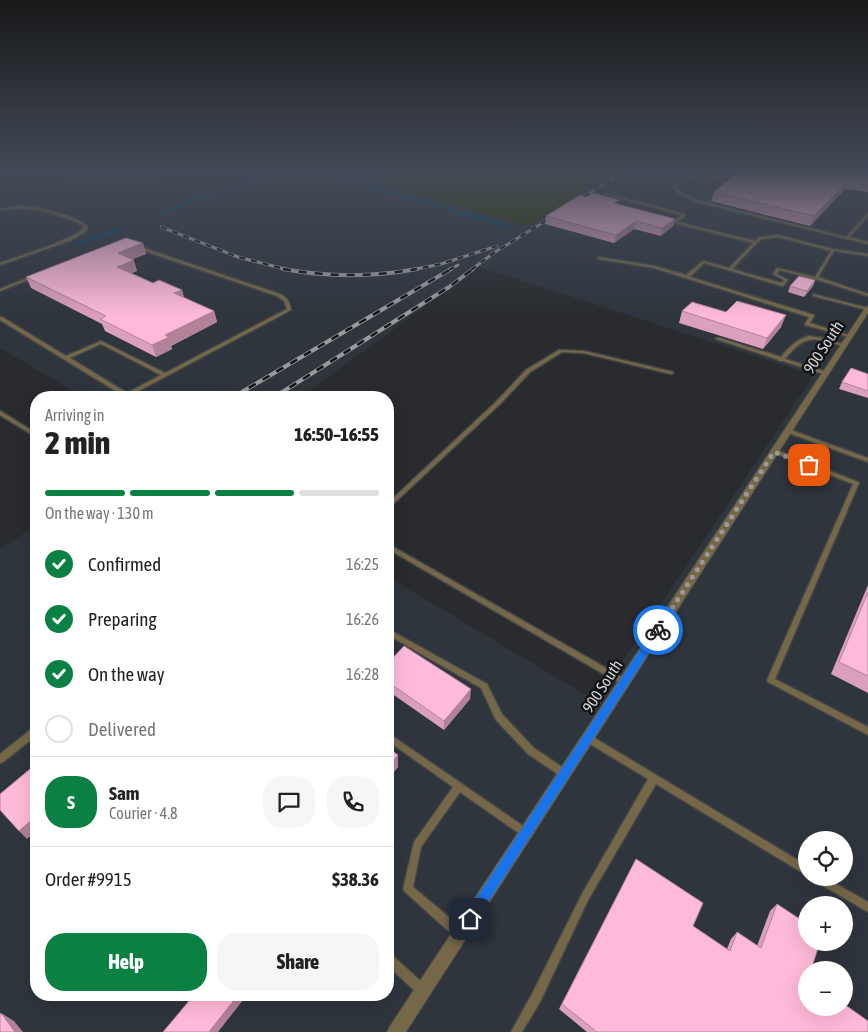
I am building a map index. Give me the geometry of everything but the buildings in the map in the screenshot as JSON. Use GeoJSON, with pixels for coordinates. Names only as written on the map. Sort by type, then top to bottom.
{"type":"FeatureCollection","features":[{"type":"Feature","properties":{"kind":"street","name":"900 South"},"geometry":{"type":"LineString","coordinates":[[398,1031],[868,308]]}},
{"type":"Feature","properties":{"kind":"lane"},"geometry":{"type":"LineString","coordinates":[[0,264],[71,239],[84,231],[86,227],[71,219]]}},
{"type":"Feature","properties":{"kind":"lane"},"geometry":{"type":"LineString","coordinates":[[679,219],[675,222],[755,242]]}},
{"type":"Feature","properties":{"kind":"lane"},"geometry":{"type":"LineString","coordinates":[[771,219],[868,242]]}},
{"type":"Feature","properties":{"kind":"lane"},"geometry":{"type":"LineString","coordinates":[[847,238],[863,219]]}},
{"type":"Feature","properties":{"kind":"lane"},"geometry":{"type":"LineString","coordinates":[[729,270],[760,238],[778,236],[832,250],[868,255]]}},
{"type":"Feature","properties":{"kind":"lane"},"geometry":{"type":"LineString","coordinates":[[134,246],[253,285],[285,298],[290,303],[289,310],[138,391]]}},
{"type":"Feature","properties":{"kind":"lane"},"geometry":{"type":"LineString","coordinates":[[816,278],[832,250]]}},
{"type":"Feature","properties":{"kind":"lane"},"geometry":{"type":"LineString","coordinates":[[599,258],[655,267],[812,316],[807,324],[846,341]]}},
{"type":"Feature","properties":{"kind":"lane"},"geometry":{"type":"LineString","coordinates":[[687,277],[703,262],[782,285],[786,280],[774,274],[778,269],[816,278],[868,295]]}},
{"type":"Feature","properties":{"kind":"lane"},"geometry":{"type":"LineString","coordinates":[[0,290],[37,275]]}},
{"type":"Feature","properties":{"kind":"lane"},"geometry":{"type":"LineString","coordinates":[[815,295],[868,308]]}},
{"type":"Feature","properties":{"kind":"lane"},"geometry":{"type":"LineString","coordinates":[[0,318],[121,391]]}},
{"type":"Feature","properties":{"kind":"lane"},"geometry":{"type":"LineString","coordinates":[[781,360],[792,345],[803,339],[814,337],[846,341]]}},
{"type":"Feature","properties":{"kind":"lane"},"geometry":{"type":"LineString","coordinates":[[718,339],[825,374]]}},
{"type":"Feature","properties":{"kind":"lane"},"geometry":{"type":"LineString","coordinates":[[66,358],[101,342],[165,375]]}},
{"type":"Feature","properties":{"kind":"lane"},"geometry":{"type":"LineString","coordinates":[[394,500],[499,402],[528,371],[561,351],[584,352],[671,373]]}},
{"type":"Feature","properties":{"kind":"lane"},"geometry":{"type":"LineString","coordinates":[[0,414],[30,431]]}},
{"type":"Feature","properties":{"kind":"lane"},"geometry":{"type":"LineString","coordinates":[[0,421],[7,418]]}},
{"type":"Feature","properties":{"kind":"lane"},"geometry":{"type":"LineString","coordinates":[[788,431],[868,460]]}},
{"type":"Feature","properties":{"kind":"lane"},"geometry":{"type":"LineString","coordinates":[[774,452],[856,483],[771,680],[868,731]]}},
{"type":"Feature","properties":{"kind":"lane"},"geometry":{"type":"LineString","coordinates":[[394,549],[624,682]]}},
{"type":"Feature","properties":{"kind":"lane"},"geometry":{"type":"LineString","coordinates":[[394,635],[484,686],[499,717],[531,751],[565,774]]}},
{"type":"Feature","properties":{"kind":"lane"},"geometry":{"type":"LineString","coordinates":[[0,759],[30,736]]}},
{"type":"Feature","properties":{"kind":"lane"},"geometry":{"type":"LineString","coordinates":[[588,738],[798,865]]}},
{"type":"Feature","properties":{"kind":"lane"},"geometry":{"type":"LineString","coordinates":[[394,740],[526,833]]}},
{"type":"Feature","properties":{"kind":"lane"},"geometry":{"type":"LineString","coordinates":[[516,1032],[536,998],[585,897],[654,778]]}},
{"type":"Feature","properties":{"kind":"lane"},"geometry":{"type":"LineString","coordinates":[[459,786],[417,845],[408,889],[460,934]]}},
{"type":"Feature","properties":{"kind":"lane"},"geometry":{"type":"LineString","coordinates":[[832,886],[868,907]]}},
{"type":"Feature","properties":{"kind":"lane"},"geometry":{"type":"LineString","coordinates":[[394,964],[423,991]]}},
{"type":"Feature","properties":{"kind":"shaded area"},"geometry":{"type":"Polygon","coordinates":[[[0,219],[520,219],[530,223],[536,219],[868,219],[868,1032],[0,1032],[0,549],[30,530],[30,1001],[394,1001],[394,581],[596,701],[814,375],[479,267],[309,391],[74,391],[0,348],[0,219]]]}},
{"type":"Feature","properties":{"kind":"green space"},"geometry":{"type":"Polygon","coordinates":[[[504,219],[539,219],[528,226],[504,219]]]}},
{"type":"Feature","properties":{"kind":"waterway"},"geometry":{"type":"LineString","coordinates":[[483,219],[507,226]]}},
{"type":"Feature","properties":{"kind":"waterway"},"geometry":{"type":"LineString","coordinates":[[78,244],[118,230]]}},
{"type":"Feature","properties":{"kind":"railway"},"geometry":{"type":"LineString","coordinates":[[471,270],[495,252],[549,219]]}},
{"type":"Feature","properties":{"kind":"railway"},"geometry":{"type":"LineString","coordinates":[[161,227],[238,257],[289,270]]}},
{"type":"Feature","properties":{"kind":"railway"},"geometry":{"type":"LineString","coordinates":[[411,270],[441,264],[497,246]]}},
{"type":"Feature","properties":{"kind":"railway"},"geometry":{"type":"LineString","coordinates":[[449,270],[458,265]]}},
{"type":"Feature","properties":{"kind":"railway"},"geometry":{"type":"LineString","coordinates":[[283,269],[333,275],[384,274],[417,269]]}},
{"type":"Feature","properties":{"kind":"railway"},"geometry":{"type":"LineString","coordinates":[[244,391],[451,269]]}},
{"type":"Feature","properties":{"kind":"railway"},"geometry":{"type":"LineString","coordinates":[[284,391],[449,287],[473,269]]}},
{"type":"Feature","properties":{"kind":"way so far"},"geometry":{"type":"LineString","coordinates":[[658,630],[774,452],[809,465]]}},
{"type":"Feature","properties":{"kind":"route"},"geometry":{"type":"LineString","coordinates":[[470,919],[658,630]]}}]}
